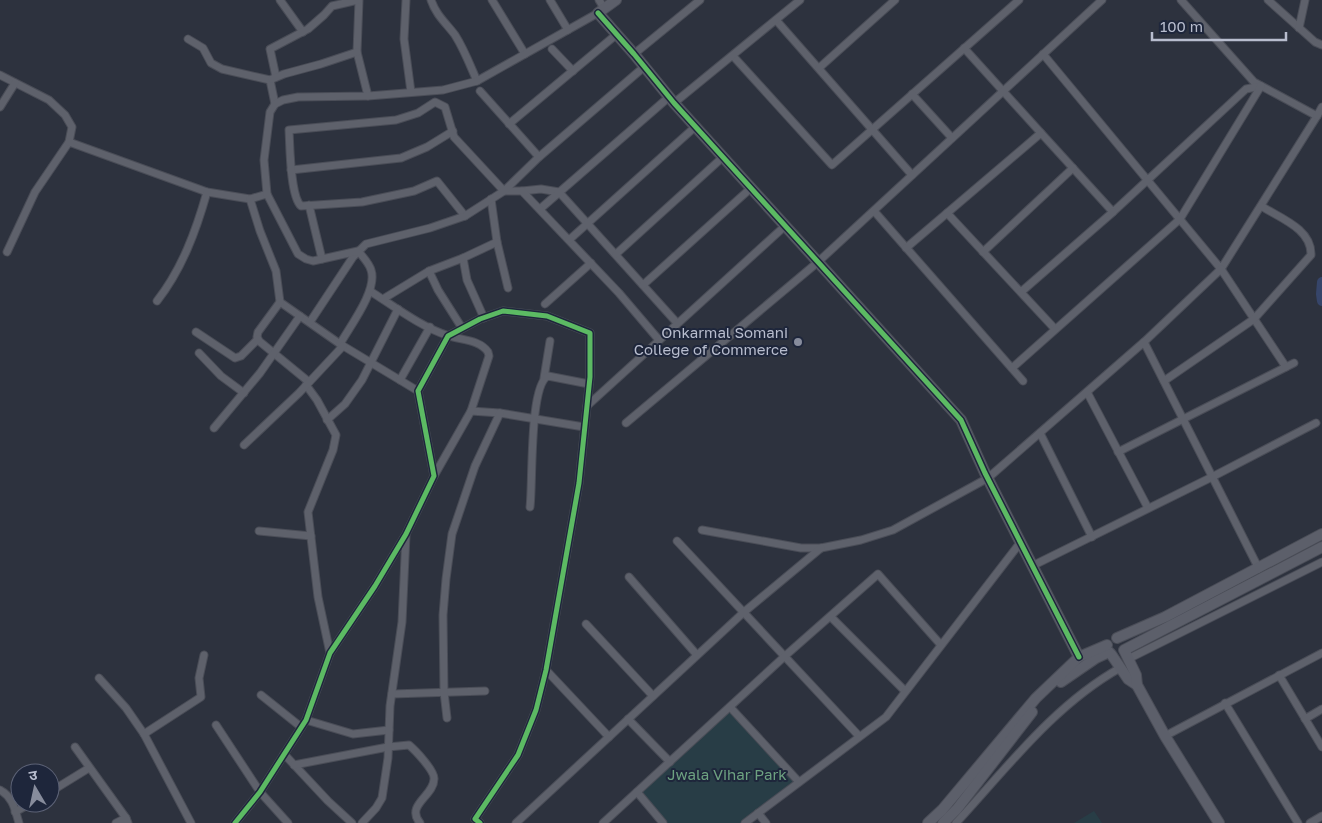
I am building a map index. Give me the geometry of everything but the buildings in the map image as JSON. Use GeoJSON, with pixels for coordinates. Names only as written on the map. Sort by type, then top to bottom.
{"type":"FeatureCollection","features":[{"type":"Feature","properties":{"kind":"street"},"geometry":{"type":"LineString","coordinates":[[280,0],[303,32]]}},
{"type":"Feature","properties":{"kind":"street"},"geometry":{"type":"LineString","coordinates":[[275,104],[270,49],[303,32],[324,15],[330,3],[359,0],[357,52],[368,96]]}},
{"type":"Feature","properties":{"kind":"street"},"geometry":{"type":"LineString","coordinates":[[406,0],[404,39],[411,92]]}},
{"type":"Feature","properties":{"kind":"street"},"geometry":{"type":"LineString","coordinates":[[431,0],[439,17],[455,36],[477,81]]}},
{"type":"Feature","properties":{"kind":"street"},"geometry":{"type":"LineString","coordinates":[[492,0],[525,54]]}},
{"type":"Feature","properties":{"kind":"street"},"geometry":{"type":"LineString","coordinates":[[550,0],[568,30]]}},
{"type":"Feature","properties":{"kind":"street"},"geometry":{"type":"LineString","coordinates":[[616,0],[568,30],[477,81],[443,90],[368,96],[298,97],[275,104],[270,112],[264,160],[267,194],[298,254],[313,261],[466,216],[504,191],[644,67]]}},
{"type":"Feature","properties":{"kind":"street"},"geometry":{"type":"LineString","coordinates":[[634,54],[700,0]]}},
{"type":"Feature","properties":{"kind":"street"},"geometry":{"type":"LineString","coordinates":[[540,209],[671,100],[732,56],[800,0]]}},
{"type":"Feature","properties":{"kind":"street"},"geometry":{"type":"LineString","coordinates":[[819,68],[895,0]]}},
{"type":"Feature","properties":{"kind":"street"},"geometry":{"type":"LineString","coordinates":[[732,56],[832,165],[1019,0]]}},
{"type":"Feature","properties":{"kind":"street"},"geometry":{"type":"LineString","coordinates":[[626,423],[818,262],[1102,0]]}},
{"type":"Feature","properties":{"kind":"street"},"geometry":{"type":"LineString","coordinates":[[1181,0],[1254,82],[1317,116]]}},
{"type":"Feature","properties":{"kind":"street"},"geometry":{"type":"LineString","coordinates":[[1268,0],[1315,42],[1322,45]]}},
{"type":"Feature","properties":{"kind":"street"},"geometry":{"type":"LineString","coordinates":[[1299,28],[1305,0]]}},
{"type":"Feature","properties":{"kind":"street"},"geometry":{"type":"LineString","coordinates":[[600,11],[671,100],[961,420],[988,478],[1079,657]]}},
{"type":"Feature","properties":{"kind":"street"},"geometry":{"type":"LineString","coordinates":[[776,20],[912,175]]}},
{"type":"Feature","properties":{"kind":"street"},"geometry":{"type":"LineString","coordinates":[[509,124],[617,34]]}},
{"type":"Feature","properties":{"kind":"street"},"geometry":{"type":"LineString","coordinates":[[188,40],[203,48],[211,63],[222,69],[273,78],[357,52]]}},
{"type":"Feature","properties":{"kind":"street"},"geometry":{"type":"LineString","coordinates":[[964,48],[1113,212]]}},
{"type":"Feature","properties":{"kind":"street"},"geometry":{"type":"LineString","coordinates":[[552,49],[573,71]]}},
{"type":"Feature","properties":{"kind":"street"},"geometry":{"type":"LineString","coordinates":[[1044,54],[1221,269],[1286,367]]}},
{"type":"Feature","properties":{"kind":"street"},"geometry":{"type":"LineString","coordinates":[[0,75],[49,100],[66,115],[72,127],[69,142],[35,192],[7,252]]}},
{"type":"Feature","properties":{"kind":"street"},"geometry":{"type":"LineString","coordinates":[[0,106],[16,83]]}},
{"type":"Feature","properties":{"kind":"street"},"geometry":{"type":"LineString","coordinates":[[1020,292],[1113,212],[1246,88],[1261,86]]}},
{"type":"Feature","properties":{"kind":"street"},"geometry":{"type":"LineString","coordinates":[[1012,368],[1180,219],[1261,86]]}},
{"type":"Feature","properties":{"kind":"street"},"geometry":{"type":"LineString","coordinates":[[480,91],[539,158]]}},
{"type":"Feature","properties":{"kind":"street"},"geometry":{"type":"LineString","coordinates":[[912,94],[952,138]]}},
{"type":"Feature","properties":{"kind":"street"},"geometry":{"type":"LineString","coordinates":[[466,216],[437,181],[414,191],[362,202],[301,206],[297,201],[291,170],[289,130],[396,120],[418,113],[434,102],[446,107],[454,137],[504,191],[541,189],[559,192],[677,323]]}},
{"type":"Feature","properties":{"kind":"street"},"geometry":{"type":"LineString","coordinates":[[702,530],[801,548],[820,548],[861,540],[893,530],[988,478],[1144,342],[1221,269],[1322,107]]}},
{"type":"Feature","properties":{"kind":"street"},"geometry":{"type":"LineString","coordinates":[[569,240],[695,127]]}},
{"type":"Feature","properties":{"kind":"street"},"geometry":{"type":"LineString","coordinates":[[291,170],[400,158],[427,147],[453,131]]}},
{"type":"Feature","properties":{"kind":"street"},"geometry":{"type":"LineString","coordinates":[[906,248],[1041,133]]}},
{"type":"Feature","properties":{"kind":"street"},"geometry":{"type":"LineString","coordinates":[[69,142],[207,192],[250,199],[267,194]]}},
{"type":"Feature","properties":{"kind":"street"},"geometry":{"type":"LineString","coordinates":[[616,254],[723,157]]}},
{"type":"Feature","properties":{"kind":"street"},"geometry":{"type":"LineString","coordinates":[[983,252],[1073,168]]}},
{"type":"Feature","properties":{"kind":"street"},"geometry":{"type":"LineString","coordinates":[[643,285],[751,188]]}},
{"type":"Feature","properties":{"kind":"street"},"geometry":{"type":"LineString","coordinates":[[522,191],[591,263],[659,340]]}},
{"type":"Feature","properties":{"kind":"street"},"geometry":{"type":"LineString","coordinates":[[157,302],[170,284],[188,247],[207,192]]}},
{"type":"Feature","properties":{"kind":"street"},"geometry":{"type":"LineString","coordinates":[[196,332],[235,358],[241,356],[258,339],[258,332],[280,302],[276,271],[250,199]]}},
{"type":"Feature","properties":{"kind":"street"},"geometry":{"type":"LineString","coordinates":[[491,200],[497,242],[508,288]]}},
{"type":"Feature","properties":{"kind":"street"},"geometry":{"type":"LineString","coordinates":[[309,205],[322,259]]}},
{"type":"Feature","properties":{"kind":"street"},"geometry":{"type":"LineString","coordinates":[[1164,381],[1254,319],[1310,255],[1311,247],[1308,239],[1301,231],[1261,206]]}},
{"type":"Feature","properties":{"kind":"street"},"geometry":{"type":"LineString","coordinates":[[874,211],[1023,381]]}},
{"type":"Feature","properties":{"kind":"street"},"geometry":{"type":"LineString","coordinates":[[947,213],[1056,329]]}},
{"type":"Feature","properties":{"kind":"street"},"geometry":{"type":"LineString","coordinates":[[587,406],[785,226]]}},
{"type":"Feature","properties":{"kind":"street"},"geometry":{"type":"LineString","coordinates":[[383,299],[429,271],[497,242]]}},
{"type":"Feature","properties":{"kind":"street"},"geometry":{"type":"LineString","coordinates":[[244,445],[308,383],[342,345],[370,291],[373,280],[372,271],[361,248]]}},
{"type":"Feature","properties":{"kind":"street"},"geometry":{"type":"LineString","coordinates":[[310,322],[361,248]]}},
{"type":"Feature","properties":{"kind":"street"},"geometry":{"type":"LineString","coordinates":[[463,258],[467,280],[484,318]]}},
{"type":"Feature","properties":{"kind":"street"},"geometry":{"type":"LineString","coordinates":[[545,304],[591,263]]}},
{"type":"Feature","properties":{"kind":"street"},"geometry":{"type":"LineString","coordinates":[[429,271],[438,290],[462,328]]}},
{"type":"Feature","properties":{"kind":"street"},"geometry":{"type":"LineString","coordinates":[[235,823],[260,792],[306,720],[330,653],[375,586],[406,534],[434,476],[472,411],[489,356],[488,352],[480,344],[448,336],[418,322],[370,291]]}},
{"type":"Feature","properties":{"kind":"street"},"geometry":{"type":"LineString","coordinates":[[280,302],[342,345],[418,391]]}},
{"type":"Feature","properties":{"kind":"street"},"geometry":{"type":"LineString","coordinates":[[327,420],[355,391],[372,363],[398,309]]}},
{"type":"Feature","properties":{"kind":"street"},"geometry":{"type":"LineString","coordinates":[[434,476],[418,391],[448,336],[503,311],[547,316],[590,333],[589,384],[579,483],[549,673],[518,755],[475,822]]}},
{"type":"Feature","properties":{"kind":"street"},"geometry":{"type":"LineString","coordinates":[[214,428],[274,354],[300,316]]}},
{"type":"Feature","properties":{"kind":"street"},"geometry":{"type":"LineString","coordinates":[[400,380],[430,327]]}},
{"type":"Feature","properties":{"kind":"street"},"geometry":{"type":"LineString","coordinates":[[258,339],[308,383],[336,435],[333,450],[308,512],[318,597],[330,653]]}},
{"type":"Feature","properties":{"kind":"street"},"geometry":{"type":"LineString","coordinates":[[530,507],[535,418],[550,341]]}},
{"type":"Feature","properties":{"kind":"street"},"geometry":{"type":"LineString","coordinates":[[1144,342],[1259,569]]}},
{"type":"Feature","properties":{"kind":"street"},"geometry":{"type":"LineString","coordinates":[[199,354],[221,376],[244,392]]}},
{"type":"Feature","properties":{"kind":"street"},"geometry":{"type":"LineString","coordinates":[[1118,452],[1294,363]]}},
{"type":"Feature","properties":{"kind":"street"},"geometry":{"type":"LineString","coordinates":[[544,378],[552,376],[589,384]]}},
{"type":"Feature","properties":{"kind":"street"},"geometry":{"type":"LineString","coordinates":[[1086,392],[1148,508]]}},
{"type":"Feature","properties":{"kind":"street"},"geometry":{"type":"LineString","coordinates":[[472,411],[500,413],[584,427]]}},
{"type":"Feature","properties":{"kind":"street"},"geometry":{"type":"LineString","coordinates":[[446,718],[443,615],[452,534],[475,466],[500,413]]}},
{"type":"Feature","properties":{"kind":"street"},"geometry":{"type":"LineString","coordinates":[[1032,566],[1212,477],[1316,422]]}},
{"type":"Feature","properties":{"kind":"street"},"geometry":{"type":"LineString","coordinates":[[1040,433],[1092,537]]}},
{"type":"Feature","properties":{"kind":"street"},"geometry":{"type":"LineString","coordinates":[[259,531],[311,536]]}},
{"type":"Feature","properties":{"kind":"street"},"geometry":{"type":"LineString","coordinates":[[362,823],[376,808],[382,798],[392,694],[402,622],[406,534]]}},
{"type":"Feature","properties":{"kind":"street"},"geometry":{"type":"LineString","coordinates":[[1137,684],[1128,679],[1120,668],[1109,650],[1110,640],[1165,617],[1322,534]]}},
{"type":"Feature","properties":{"kind":"street"},"geometry":{"type":"LineString","coordinates":[[676,541],[859,736]]}},
{"type":"Feature","properties":{"kind":"street"},"geometry":{"type":"LineString","coordinates":[[745,823],[886,717],[1020,542]]}},
{"type":"Feature","properties":{"kind":"street"},"geometry":{"type":"LineString","coordinates":[[1126,654],[1208,605],[1322,547]]}},
{"type":"Feature","properties":{"kind":"street"},"geometry":{"type":"LineString","coordinates":[[516,823],[744,612],[820,548]]}},
{"type":"Feature","properties":{"kind":"street"},"geometry":{"type":"LineString","coordinates":[[936,822],[1036,698],[1079,657],[1109,650],[1117,655],[1126,654],[1214,616],[1322,562]]}},
{"type":"Feature","properties":{"kind":"street"},"geometry":{"type":"LineString","coordinates":[[602,823],[878,574],[941,645]]}},
{"type":"Feature","properties":{"kind":"street"},"geometry":{"type":"LineString","coordinates":[[630,577],[698,655]]}},
{"type":"Feature","properties":{"kind":"street"},"geometry":{"type":"LineString","coordinates":[[1208,605],[1214,616]]}},
{"type":"Feature","properties":{"kind":"street"},"geometry":{"type":"LineString","coordinates":[[832,617],[905,691]]}},
{"type":"Feature","properties":{"kind":"street"},"geometry":{"type":"LineString","coordinates":[[586,624],[653,696]]}},
{"type":"Feature","properties":{"kind":"street"},"geometry":{"type":"LineString","coordinates":[[1117,638],[1123,642],[1126,654],[1136,675],[1137,684],[1165,736],[1219,823]]}},
{"type":"Feature","properties":{"kind":"street"},"geometry":{"type":"LineString","coordinates":[[936,822],[957,809],[1040,702],[1070,675],[1109,650]]}},
{"type":"Feature","properties":{"kind":"street"},"geometry":{"type":"LineString","coordinates":[[1165,736],[1322,653]]}},
{"type":"Feature","properties":{"kind":"street"},"geometry":{"type":"LineString","coordinates":[[144,734],[201,697],[199,678],[204,655]]}},
{"type":"Feature","properties":{"kind":"street"},"geometry":{"type":"LineString","coordinates":[[956,823],[1057,713],[1095,684],[1120,668]]}},
{"type":"Feature","properties":{"kind":"street"},"geometry":{"type":"LineString","coordinates":[[549,673],[609,737]]}},
{"type":"Feature","properties":{"kind":"street"},"geometry":{"type":"LineString","coordinates":[[1279,675],[1322,747]]}},
{"type":"Feature","properties":{"kind":"street"},"geometry":{"type":"LineString","coordinates":[[99,678],[126,708],[144,734],[192,823]]}},
{"type":"Feature","properties":{"kind":"street"},"geometry":{"type":"LineString","coordinates":[[392,694],[485,691]]}},
{"type":"Feature","properties":{"kind":"street"},"geometry":{"type":"LineString","coordinates":[[261,695],[301,727]]}},
{"type":"Feature","properties":{"kind":"street"},"geometry":{"type":"LineString","coordinates":[[1225,703],[1298,823]]}},
{"type":"Feature","properties":{"kind":"street"},"geometry":{"type":"LineString","coordinates":[[730,707],[799,782]]}},
{"type":"Feature","properties":{"kind":"street"},"geometry":{"type":"LineString","coordinates":[[1305,719],[1322,710]]}},
{"type":"Feature","properties":{"kind":"street"},"geometry":{"type":"LineString","coordinates":[[628,719],[670,762]]}},
{"type":"Feature","properties":{"kind":"street"},"geometry":{"type":"LineString","coordinates":[[306,720],[353,734],[389,730]]}},
{"type":"Feature","properties":{"kind":"street"},"geometry":{"type":"LineString","coordinates":[[216,725],[260,792],[288,823]]}},
{"type":"Feature","properties":{"kind":"street"},"geometry":{"type":"LineString","coordinates":[[294,765],[388,747],[409,745],[434,775],[433,784],[416,809],[416,817],[420,823]]}},
{"type":"Feature","properties":{"kind":"street"},"geometry":{"type":"LineString","coordinates":[[75,747],[127,820],[116,823]]}},
{"type":"Feature","properties":{"kind":"street"},"geometry":{"type":"LineString","coordinates":[[284,754],[328,801],[352,823]]}},
{"type":"Feature","properties":{"kind":"street"},"geometry":{"type":"LineString","coordinates":[[60,786],[89,768]]}},
{"type":"Feature","properties":{"kind":"street"},"geometry":{"type":"LineString","coordinates":[[0,790],[7,794],[10,799]]}},
{"type":"Feature","properties":{"kind":"street"},"geometry":{"type":"LineString","coordinates":[[636,792],[663,823]]}},
{"type":"Feature","properties":{"kind":"street"},"geometry":{"type":"LineString","coordinates":[[758,813],[766,823]]}},
{"type":"Feature","properties":{"kind":"street"},"geometry":{"type":"LineString","coordinates":[[1310,823],[1322,816]]}},
{"type":"Feature","properties":{"kind":"green space","name":"Jwala Vihar Park"},"geometry":{"type":"Polygon","coordinates":[[[730,707],[799,782],[745,823],[663,823],[637,792],[730,707]]]}},
{"type":"Feature","properties":{"kind":"green space"},"geometry":{"type":"Polygon","coordinates":[[[1094,811],[1102,823],[1074,823],[1094,811]]]}},
{"type":"Feature","properties":{"kind":"waterway"},"geometry":{"type":"LineString","coordinates":[[1322,282],[1322,301]]}},
{"type":"Feature","properties":{"kind":"cycle path"},"geometry":{"type":"LineString","coordinates":[[598,13],[674,103],[961,420],[985,473],[1079,657]]}},
{"type":"Feature","properties":{"kind":"cycle path"},"geometry":{"type":"LineString","coordinates":[[235,823],[260,792],[306,720],[330,653],[375,586],[406,534],[434,476],[418,391],[448,336],[480,319],[503,311],[547,316],[590,333],[590,377],[579,483],[546,670],[536,710],[518,755],[475,819],[480,823]]}},
{"type":"Feature","properties":{"kind":"place","name":"Onkarmal Somani College of Commerce"},"geometry":{"type":"Point","coordinates":[798,342]}}]}
